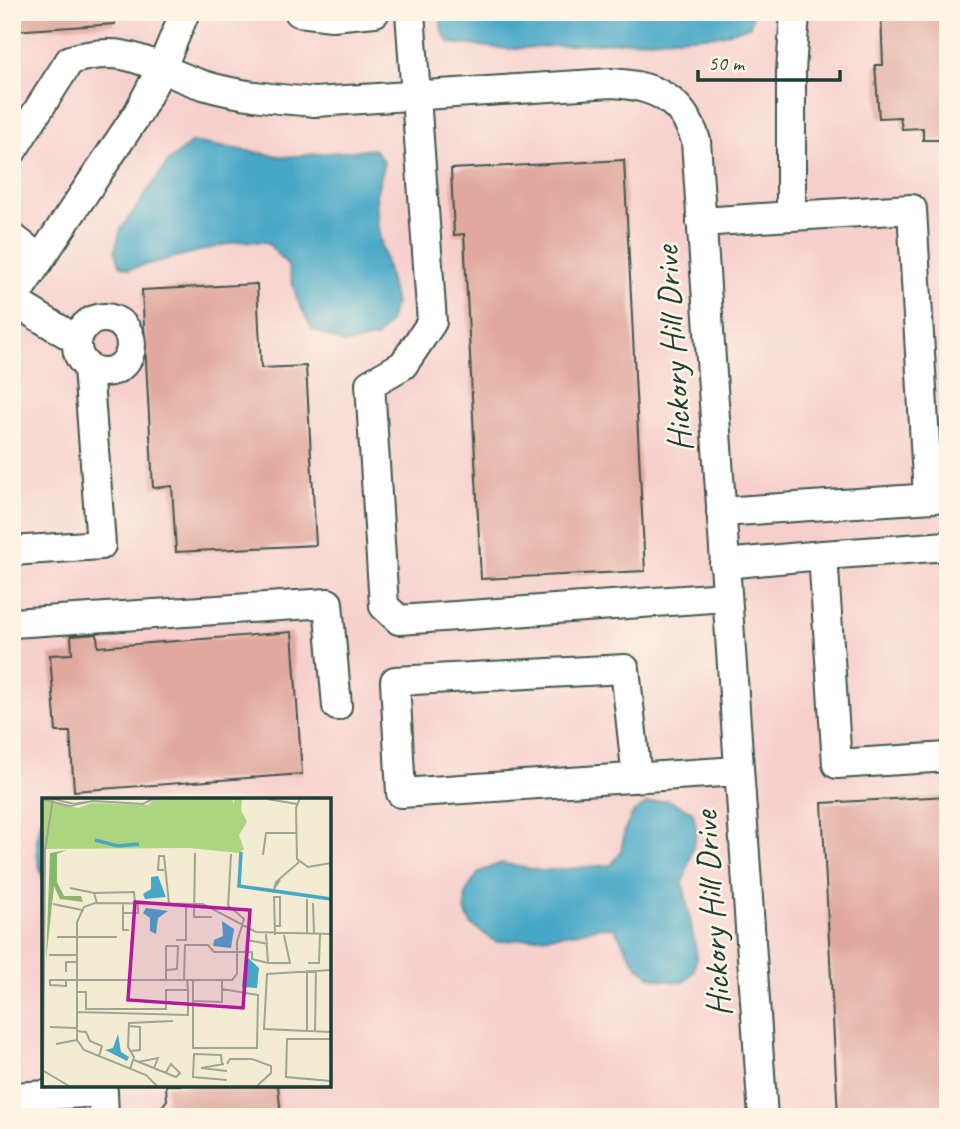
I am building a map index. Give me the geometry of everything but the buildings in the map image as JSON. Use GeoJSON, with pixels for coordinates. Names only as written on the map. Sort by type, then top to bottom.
{"type":"FeatureCollection","features":[{"type":"Feature","properties":{"kind":"street"},"geometry":{"type":"LineString","coordinates":[[77,340],[12,301],[138,113],[162,67],[185,12]]}},
{"type":"Feature","properties":{"kind":"street"},"geometry":{"type":"LineString","coordinates":[[299,12],[332,16],[375,12]]}},
{"type":"Feature","properties":{"kind":"street"},"geometry":{"type":"LineString","coordinates":[[410,12],[432,322],[403,365],[370,384],[384,606],[399,620],[726,597]]}},
{"type":"Feature","properties":{"kind":"street"},"geometry":{"type":"LineString","coordinates":[[790,216],[791,71],[795,12]]}},
{"type":"Feature","properties":{"kind":"street","name":"Hickory Hill Drive"},"geometry":{"type":"LineString","coordinates":[[12,151],[70,60],[91,54],[127,54],[201,84],[281,100],[314,102],[611,83],[634,84],[653,89],[672,100],[692,128],[696,141],[763,1117]]}},
{"type":"Feature","properties":{"kind":"street"},"geometry":{"type":"LineString","coordinates":[[701,222],[912,209],[938,497],[721,512]]}},
{"type":"Feature","properties":{"kind":"street"},"geometry":{"type":"LineString","coordinates":[[12,237],[40,259]]}},
{"type":"Feature","properties":{"kind":"street"},"geometry":{"type":"LineString","coordinates":[[12,551],[101,545],[88,367],[79,355],[77,340],[87,324],[104,317],[113,319],[128,330],[131,349],[123,365],[106,372],[88,367]]}},
{"type":"Feature","properties":{"kind":"street"},"geometry":{"type":"LineString","coordinates":[[724,564],[948,546]]}},
{"type":"Feature","properties":{"kind":"street"},"geometry":{"type":"LineString","coordinates":[[823,555],[837,764],[948,757]]}},
{"type":"Feature","properties":{"kind":"street"},"geometry":{"type":"LineString","coordinates":[[12,623],[328,603],[337,706]]}},
{"type":"Feature","properties":{"kind":"street"},"geometry":{"type":"LineString","coordinates":[[637,778],[625,669],[395,681],[401,793],[637,778],[738,771]]}},
{"type":"Feature","properties":{"kind":"street"},"geometry":{"type":"LineString","coordinates":[[12,1097],[103,1092],[104,1117]]}},
{"type":"Feature","properties":{"kind":"shaded area"},"geometry":{"type":"Polygon","coordinates":[[[12,12],[948,12],[948,1117],[12,1117],[12,12]]]}},
{"type":"Feature","properties":{"kind":"water"},"geometry":{"type":"Polygon","coordinates":[[[440,12],[753,12],[750,26],[721,35],[509,49],[450,43],[442,32],[440,12]]]}},
{"type":"Feature","properties":{"kind":"water"},"geometry":{"type":"Polygon","coordinates":[[[192,142],[285,157],[374,149],[384,162],[376,195],[378,229],[395,303],[389,323],[376,338],[345,344],[312,329],[297,299],[288,266],[267,242],[239,241],[129,269],[120,265],[115,250],[121,229],[169,161],[192,142]]]}},
{"type":"Feature","properties":{"kind":"water"},"geometry":{"type":"Polygon","coordinates":[[[668,800],[693,812],[697,832],[683,883],[697,957],[693,972],[684,982],[668,981],[647,974],[634,961],[614,928],[599,927],[574,933],[496,942],[471,924],[465,910],[466,892],[479,872],[501,863],[542,871],[611,865],[621,852],[625,829],[633,813],[646,804],[668,800]]]}},
{"type":"Feature","properties":{"kind":"water"},"geometry":{"type":"Polygon","coordinates":[[[42,819],[42,876],[37,848],[42,819]]]}}]}
